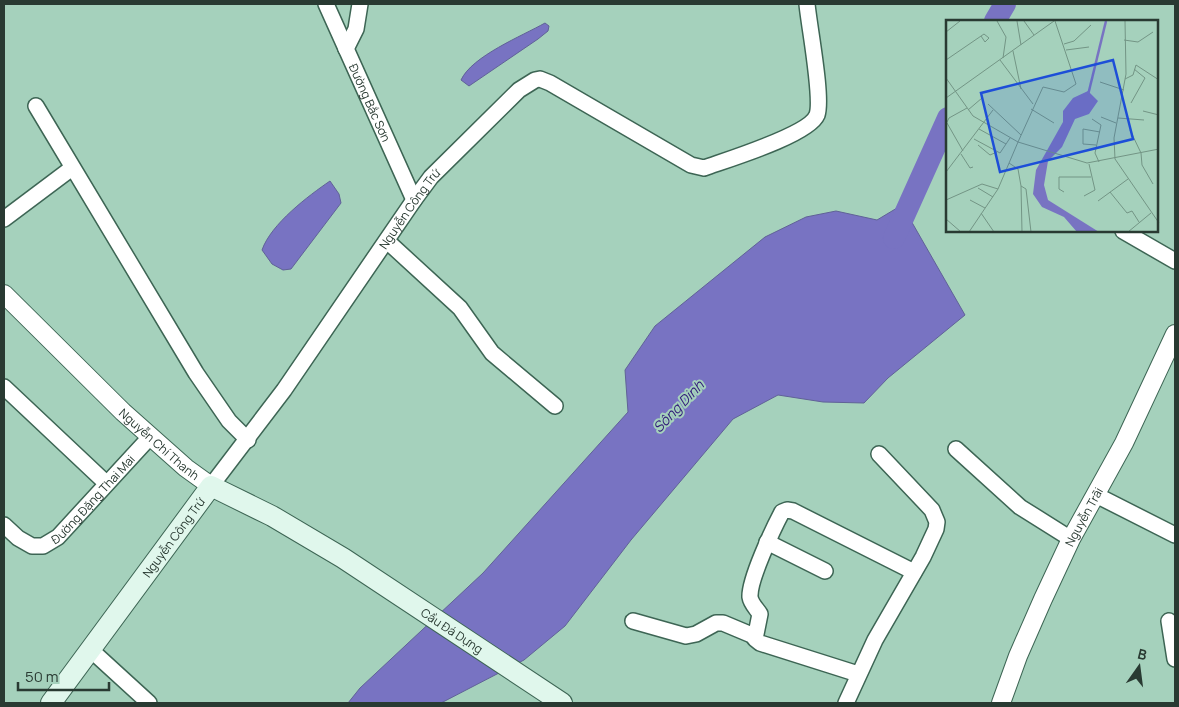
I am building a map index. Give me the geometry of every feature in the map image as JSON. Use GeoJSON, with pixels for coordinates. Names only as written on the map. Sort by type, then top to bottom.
{"type":"FeatureCollection","features":[{"type":"Feature","properties":{"kind":"main road","name":"Nguyễn Chí Thanh"},"geometry":{"type":"LineString","coordinates":[[211,486],[276,512],[343,558]]}},
{"type":"Feature","properties":{"kind":"main road","name":"Nguyễn Công Trứ"},"geometry":{"type":"LineString","coordinates":[[51,703],[211,486]]}},
{"type":"Feature","properties":{"kind":"main road","name":"Cầu Đá Dựng"},"geometry":{"type":"LineString","coordinates":[[343,558],[562,703]]}},
{"type":"Feature","properties":{"kind":"street","name":"Đường Bắc Sơn"},"geometry":{"type":"LineString","coordinates":[[326,4],[414,200]]}},
{"type":"Feature","properties":{"kind":"street"},"geometry":{"type":"LineString","coordinates":[[346,49],[356,29],[360,4]]}},
{"type":"Feature","properties":{"kind":"street","name":"Nguyễn Công Trứ"},"geometry":{"type":"LineString","coordinates":[[211,486],[248,440],[414,200],[447,161],[518,90],[540,79],[696,167],[710,166],[798,132],[814,120],[818,108],[807,4]]}},
{"type":"Feature","properties":{"kind":"street"},"geometry":{"type":"LineString","coordinates":[[36,106],[206,389],[229,421],[248,440]]}},
{"type":"Feature","properties":{"kind":"street"},"geometry":{"type":"LineString","coordinates":[[4,219],[72,168]]}},
{"type":"Feature","properties":{"kind":"street"},"geometry":{"type":"LineString","coordinates":[[1125,232],[1175,261]]}},
{"type":"Feature","properties":{"kind":"street"},"geometry":{"type":"LineString","coordinates":[[387,241],[460,308],[492,352],[555,406]]}},
{"type":"Feature","properties":{"kind":"street","name":"Nguyễn Chí Thanh"},"geometry":{"type":"LineString","coordinates":[[4,294],[150,437],[186,468],[211,486]]}},
{"type":"Feature","properties":{"kind":"street","name":"Nguyễn Trãi"},"geometry":{"type":"LineString","coordinates":[[1001,703],[1030,628],[1072,539],[1124,443],[1175,334]]}},
{"type":"Feature","properties":{"kind":"street"},"geometry":{"type":"LineString","coordinates":[[4,387],[106,483]]}},
{"type":"Feature","properties":{"kind":"street","name":"Đường Đặng Thai Mai"},"geometry":{"type":"LineString","coordinates":[[4,525],[26,544],[32,546],[43,546],[58,537],[150,437]]}},
{"type":"Feature","properties":{"kind":"street"},"geometry":{"type":"LineString","coordinates":[[956,450],[1020,507],[1072,539]]}},
{"type":"Feature","properties":{"kind":"street"},"geometry":{"type":"LineString","coordinates":[[846,703],[874,640],[914,572],[936,528],[936,518],[926,502],[879,454]]}},
{"type":"Feature","properties":{"kind":"street"},"geometry":{"type":"LineString","coordinates":[[1096,495],[1175,535]]}},
{"type":"Feature","properties":{"kind":"street"},"geometry":{"type":"LineString","coordinates":[[858,674],[760,644],[756,641],[754,636],[760,614],[752,602],[751,595],[767,542],[782,512],[789,510],[914,572]]}},
{"type":"Feature","properties":{"kind":"street"},"geometry":{"type":"LineString","coordinates":[[767,542],[825,571]]}},
{"type":"Feature","properties":{"kind":"street"},"geometry":{"type":"LineString","coordinates":[[633,620],[686,636],[696,634],[716,623],[723,622],[754,636]]}},
{"type":"Feature","properties":{"kind":"street"},"geometry":{"type":"LineString","coordinates":[[1169,621],[1175,658]]}},
{"type":"Feature","properties":{"kind":"street"},"geometry":{"type":"LineString","coordinates":[[91,650],[149,703]]}},
{"type":"Feature","properties":{"kind":"water"},"geometry":{"type":"Polygon","coordinates":[[[545,23],[549,26],[548,31],[469,86],[461,80],[467,71],[486,55],[545,23]]]}},
{"type":"Feature","properties":{"kind":"water"},"geometry":{"type":"Polygon","coordinates":[[[330,181],[339,194],[341,203],[291,269],[283,270],[272,264],[262,250],[273,230],[291,211],[330,181]]]}},
{"type":"Feature","properties":{"kind":"water"},"geometry":{"type":"Polygon","coordinates":[[[902,205],[965,315],[888,378],[864,403],[823,402],[778,395],[733,419],[631,540],[565,626],[524,660],[441,703],[348,703],[360,688],[483,573],[628,412],[625,370],[655,326],[765,237],[806,217],[836,211],[877,220],[902,205]]]}},
{"type":"Feature","properties":{"kind":"waterway","name":"Sông Dinh"},"geometry":{"type":"LineString","coordinates":[[996,20],[1005,4]]}},
{"type":"Feature","properties":{"kind":"waterway","name":"Sông Dinh"},"geometry":{"type":"LineString","coordinates":[[894,238],[946,122]]}}]}
